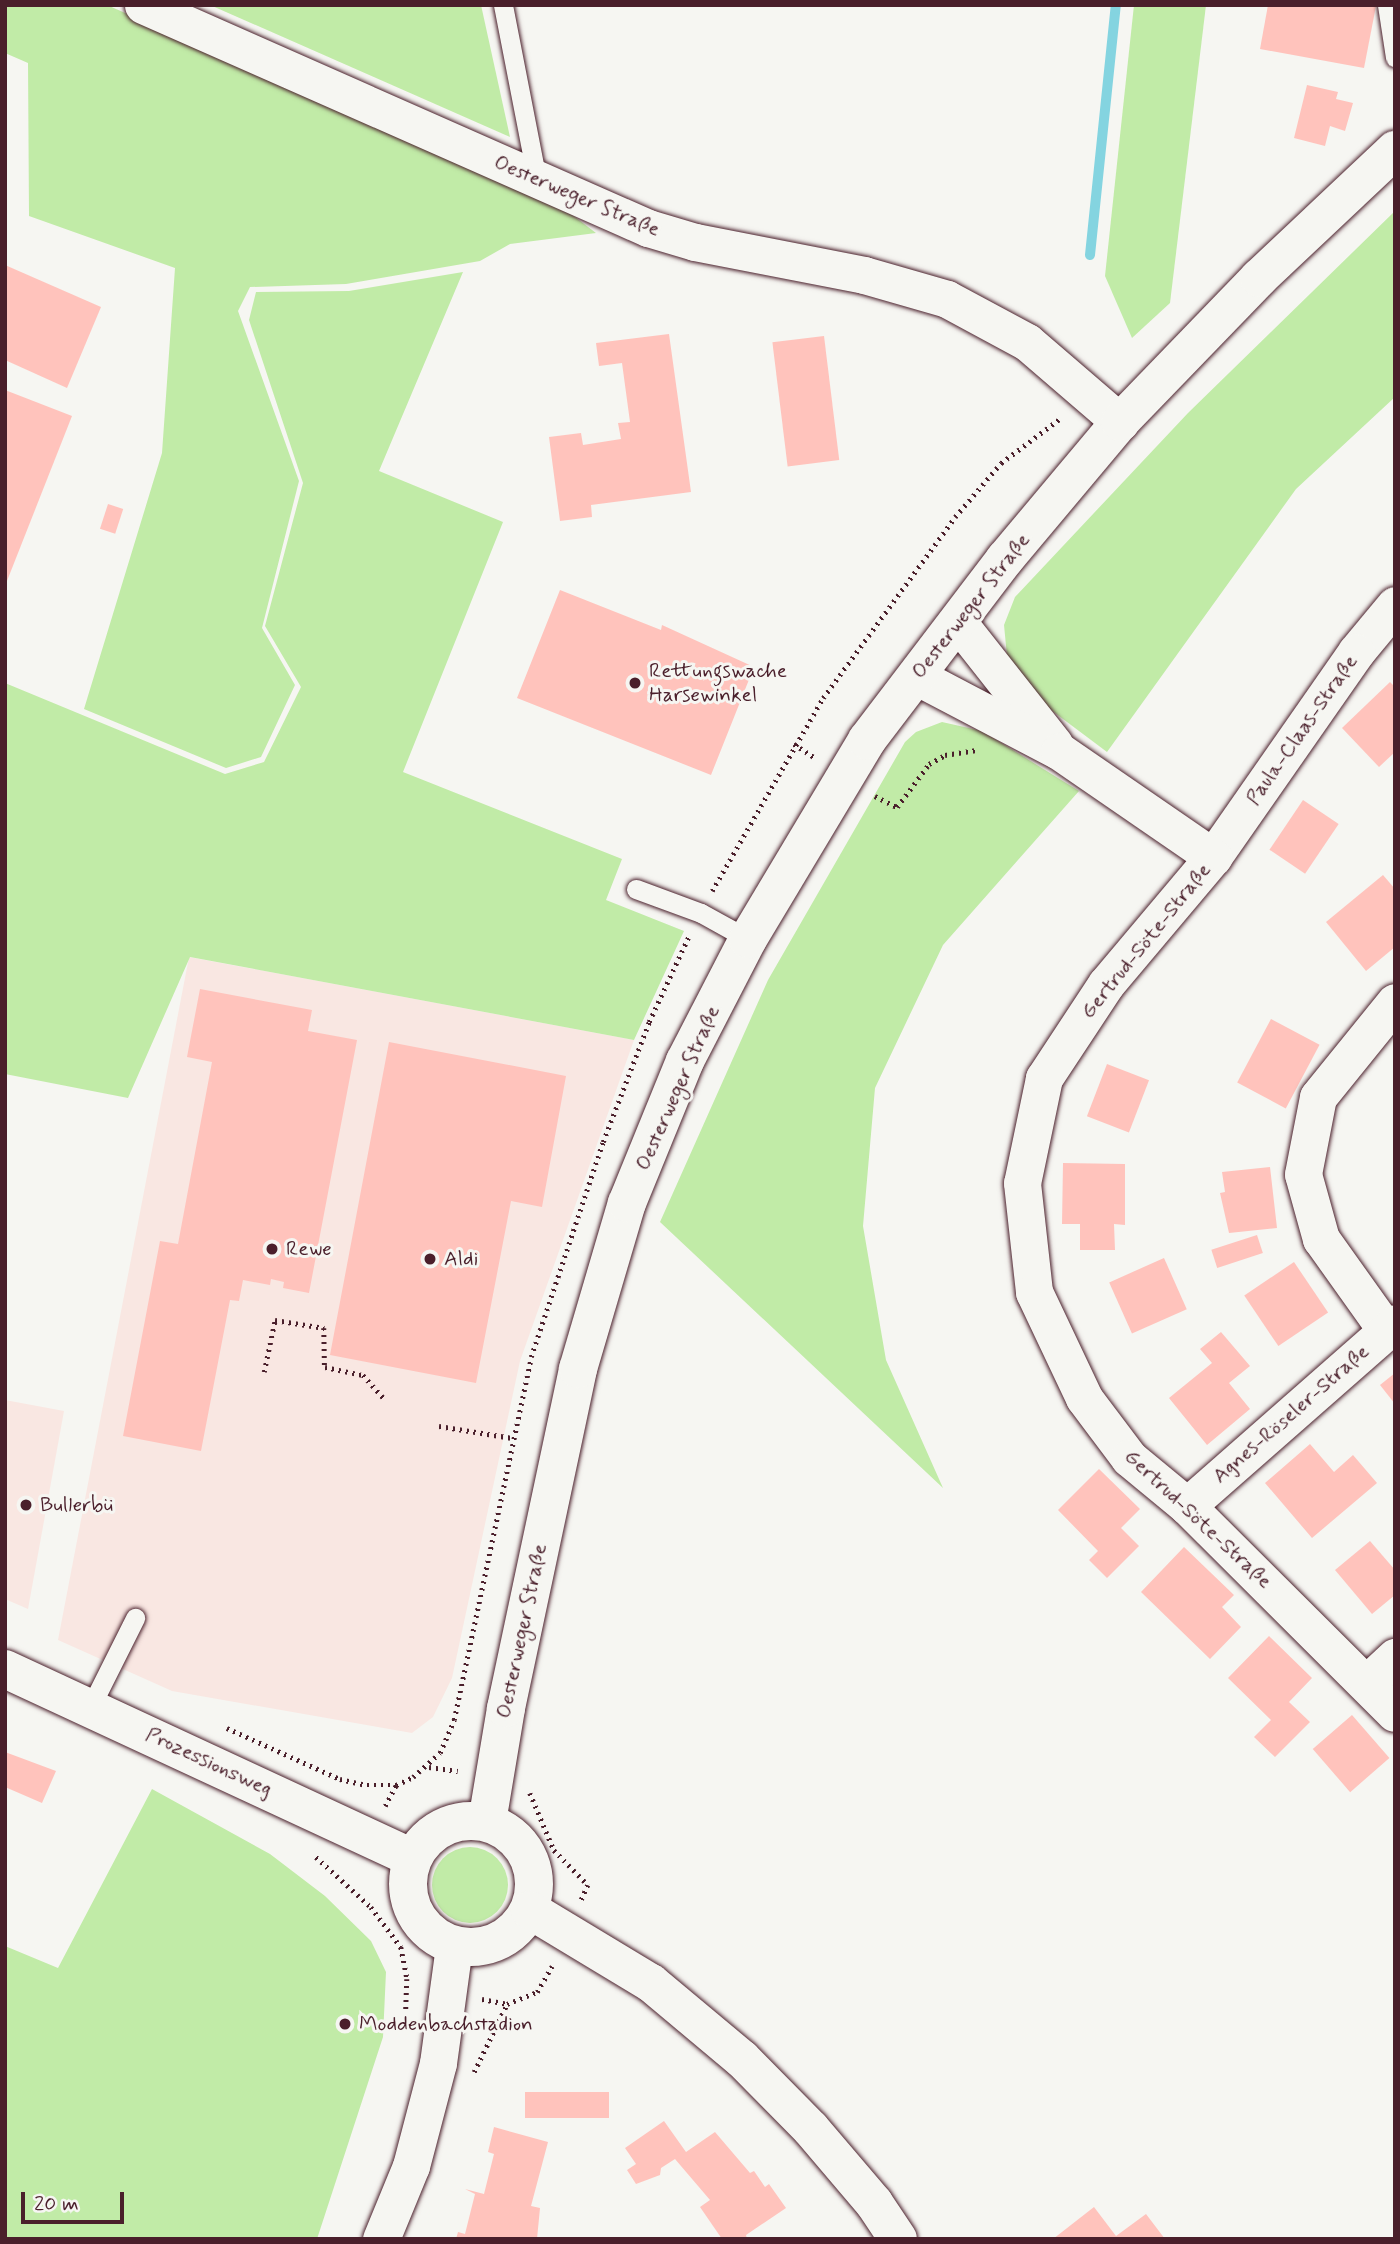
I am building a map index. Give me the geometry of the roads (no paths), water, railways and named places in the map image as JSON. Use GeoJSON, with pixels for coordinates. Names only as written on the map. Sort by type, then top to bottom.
{"type":"FeatureCollection","features":[{"type":"Feature","properties":{"kind":"street","name":"Oesterweger Straße"},"geometry":{"type":"LineString","coordinates":[[142,5],[648,228],[695,242],[864,275],[947,299],[1027,342],[1120,422]]}},
{"type":"Feature","properties":{"kind":"street","name":"Oesterweger Straße"},"geometry":{"type":"LineString","coordinates":[[487,1822],[506,1708],[578,1369],[627,1203],[685,1061],[748,939],[844,776],[957,621],[1120,422],[1259,278],[1395,150]]}},
{"type":"Feature","properties":{"kind":"street","name":"Paula-Claas-Straße"},"geometry":{"type":"LineString","coordinates":[[1213,857],[1356,652],[1395,605]]}},
{"type":"Feature","properties":{"kind":"street"},"geometry":{"type":"LineString","coordinates":[[957,621],[1059,751]]}},
{"type":"Feature","properties":{"kind":"street"},"geometry":{"type":"LineString","coordinates":[[916,676],[1059,751],[1213,857]]}},
{"type":"Feature","properties":{"kind":"street","name":"Gertrud-Söte-Straße"},"geometry":{"type":"LineString","coordinates":[[1213,857],[1106,984],[1044,1078],[1022,1183],[1034,1292],[1084,1398],[1129,1458],[1187,1506],[1368,1682],[1395,1713]]}},
{"type":"Feature","properties":{"kind":"street"},"geometry":{"type":"LineString","coordinates":[[1390,1327],[1321,1239],[1303,1174],[1318,1097],[1395,1002]]}},
{"type":"Feature","properties":{"kind":"street","name":"Agnes-Röseler-Straße"},"geometry":{"type":"LineString","coordinates":[[1187,1506],[1390,1327]]}},
{"type":"Feature","properties":{"kind":"street"},"geometry":{"type":"LineString","coordinates":[[1368,1682],[1395,1657]]}},
{"type":"Feature","properties":{"kind":"street","name":"Prozessionsweg"},"geometry":{"type":"LineString","coordinates":[[5,1669],[412,1858]]}},
{"type":"Feature","properties":{"kind":"street"},"geometry":{"type":"LineString","coordinates":[[487,1822],[511,1834],[528,1856],[535,1883],[530,1910],[511,1934],[484,1947],[454,1946],[423,1927],[408,1894],[412,1858],[430,1834],[448,1826],[487,1822]]}},
{"type":"Feature","properties":{"kind":"street"},"geometry":{"type":"LineString","coordinates":[[530,1910],[651,1983],[742,2059],[811,2129],[874,2203],[898,2239]]}},
{"type":"Feature","properties":{"kind":"street"},"geometry":{"type":"LineString","coordinates":[[381,2239],[411,2166],[438,2063],[454,1946]]}},
{"type":"Feature","properties":{"kind":"lane"},"geometry":{"type":"LineString","coordinates":[[503,5],[537,180]]}},
{"type":"Feature","properties":{"kind":"lane"},"geometry":{"type":"LineString","coordinates":[[1387,5],[1395,57]]}},
{"type":"Feature","properties":{"kind":"lane"},"geometry":{"type":"LineString","coordinates":[[636,889],[701,913],[748,939]]}},
{"type":"Feature","properties":{"kind":"lane"},"geometry":{"type":"LineString","coordinates":[[90,1708],[135,1618]]}},
{"type":"Feature","properties":{"kind":"waterway"},"geometry":{"type":"LineString","coordinates":[[1090,255],[1116,5]]}},
{"type":"Feature","properties":{"kind":"place","name":"Rettungswache Harsewinkel"},"geometry":{"type":"Point","coordinates":[635,683]}},
{"type":"Feature","properties":{"kind":"place","name":"Rewe"},"geometry":{"type":"Point","coordinates":[272,1249]}},
{"type":"Feature","properties":{"kind":"place","name":"Aldi"},"geometry":{"type":"Point","coordinates":[430,1259]}},
{"type":"Feature","properties":{"kind":"place","name":"Bullerbü"},"geometry":{"type":"Point","coordinates":[26,1505]}},
{"type":"Feature","properties":{"kind":"place","name":"Moddenbachstadion"},"geometry":{"type":"Point","coordinates":[345,2024]}}]}
